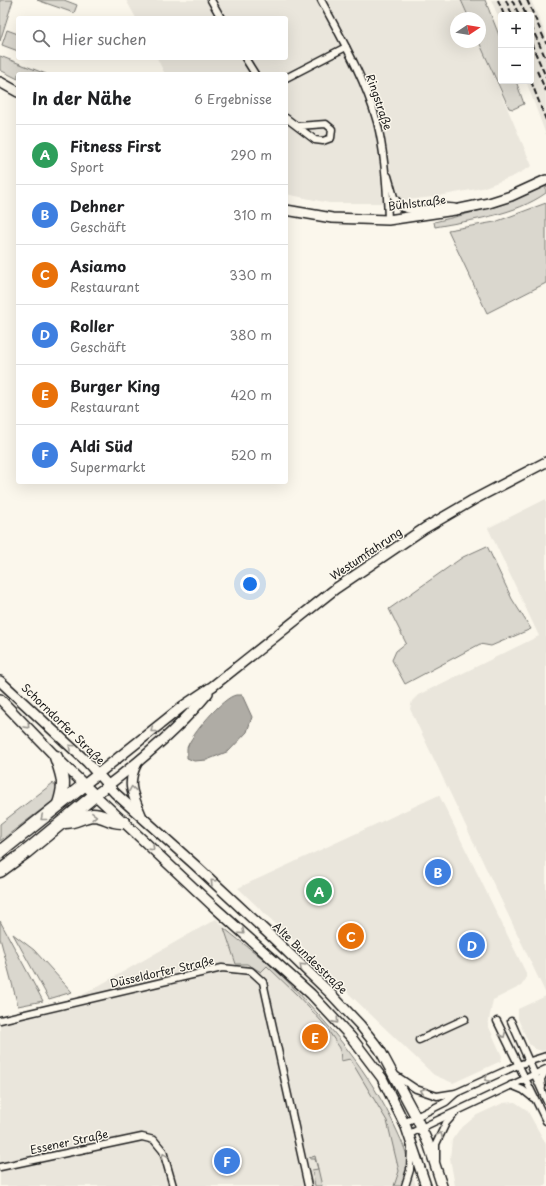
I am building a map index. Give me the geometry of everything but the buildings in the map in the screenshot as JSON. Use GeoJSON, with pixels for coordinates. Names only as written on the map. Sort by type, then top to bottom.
{"type":"FeatureCollection","features":[{"type":"Feature","properties":{"kind":"highway"},"geometry":{"type":"LineString","coordinates":[[56,756],[64,780],[59,804]]}},
{"type":"Feature","properties":{"kind":"highway"},"geometry":{"type":"LineString","coordinates":[[0,852],[84,785]]}},
{"type":"Feature","properties":{"kind":"highway"},"geometry":{"type":"LineString","coordinates":[[0,871],[64,822],[95,795]]}},
{"type":"Feature","properties":{"kind":"highway"},"geometry":{"type":"LineString","coordinates":[[64,822],[73,822],[94,815],[102,816],[115,822],[124,822]]}},
{"type":"Feature","properties":{"kind":"main road"},"geometry":{"type":"LineString","coordinates":[[0,82],[16,91]]}},
{"type":"Feature","properties":{"kind":"main road","name":"Bühlstraße"},"geometry":{"type":"LineString","coordinates":[[288,210],[332,218],[388,220],[490,203],[508,197],[546,180]]}},
{"type":"Feature","properties":{"kind":"main road","name":"Westumfahrung"},"geometry":{"type":"LineString","coordinates":[[84,785],[183,706],[213,686],[335,589],[425,528],[473,500],[546,462]]}},
{"type":"Feature","properties":{"kind":"main road","name":"Schorndorfer Straße"},"geometry":{"type":"LineString","coordinates":[[0,681],[87,762],[108,785]]}},
{"type":"Feature","properties":{"kind":"main road","name":"Westumfahrung"},"geometry":{"type":"LineString","coordinates":[[95,795],[139,760],[178,726],[192,712],[213,686]]}},
{"type":"Feature","properties":{"kind":"main road"},"geometry":{"type":"LineString","coordinates":[[0,699],[84,785],[213,906],[311,994],[351,1037],[382,1078],[404,1123],[426,1186]]}},
{"type":"Feature","properties":{"kind":"main road"},"geometry":{"type":"LineString","coordinates":[[139,760],[132,773],[130,784],[142,818]]}},
{"type":"Feature","properties":{"kind":"main road","name":"Alte Bundesstraße"},"geometry":{"type":"LineString","coordinates":[[108,785],[114,793],[195,865],[330,993],[360,1025],[380,1050],[416,1117],[436,1166],[442,1186]]}},
{"type":"Feature","properties":{"kind":"street"},"geometry":{"type":"LineString","coordinates":[[211,0],[220,16]]}},
{"type":"Feature","properties":{"kind":"street","name":"Ringstraße"},"geometry":{"type":"LineString","coordinates":[[321,0],[346,47],[370,101],[377,124],[384,163],[388,220]]}},
{"type":"Feature","properties":{"kind":"street"},"geometry":{"type":"LineString","coordinates":[[288,77],[346,47]]}},
{"type":"Feature","properties":{"kind":"street"},"geometry":{"type":"LineString","coordinates":[[247,60],[254,72]]}},
{"type":"Feature","properties":{"kind":"street"},"geometry":{"type":"LineString","coordinates":[[288,119],[315,140],[323,141],[331,138],[332,129],[326,124],[298,126]]}},
{"type":"Feature","properties":{"kind":"street"},"geometry":{"type":"LineString","coordinates":[[384,163],[394,197],[402,208],[410,210],[452,206],[461,209]]}},
{"type":"Feature","properties":{"kind":"street","name":"Düsseldorfer Straße"},"geometry":{"type":"LineString","coordinates":[[0,1020],[222,968],[251,971],[264,982],[308,1186]]}},
{"type":"Feature","properties":{"kind":"street"},"geometry":{"type":"LineString","coordinates":[[419,1040],[465,1019]]}},
{"type":"Feature","properties":{"kind":"street"},"geometry":{"type":"LineString","coordinates":[[497,1021],[546,1121]]}},
{"type":"Feature","properties":{"kind":"street"},"geometry":{"type":"LineString","coordinates":[[511,1021],[545,1098]]}},
{"type":"Feature","properties":{"kind":"street"},"geometry":{"type":"LineString","coordinates":[[393,1074],[416,1089],[437,1096],[456,1093],[518,1065],[546,1056]]}},
{"type":"Feature","properties":{"kind":"street"},"geometry":{"type":"LineString","coordinates":[[405,1186],[410,1170],[410,1139],[421,1128],[546,1069]]}},
{"type":"Feature","properties":{"kind":"street"},"geometry":{"type":"LineString","coordinates":[[545,1098],[541,1079],[546,1069]]}},
{"type":"Feature","properties":{"kind":"street"},"geometry":{"type":"LineString","coordinates":[[511,1085],[523,1090],[535,1098]]}},
{"type":"Feature","properties":{"kind":"street"},"geometry":{"type":"LineString","coordinates":[[404,1123],[446,1102],[456,1093]]}},
{"type":"Feature","properties":{"kind":"street"},"geometry":{"type":"LineString","coordinates":[[436,1166],[436,1144],[446,1123],[459,1110]]}},
{"type":"Feature","properties":{"kind":"street","name":"Essener Straße"},"geometry":{"type":"LineString","coordinates":[[0,1167],[142,1137],[154,1140],[163,1151],[173,1186]]}},
{"type":"Feature","properties":{"kind":"shaded area"},"geometry":{"type":"Polygon","coordinates":[[[0,0],[13,0],[0,41],[0,0]]]}},
{"type":"Feature","properties":{"kind":"shaded area"},"geometry":{"type":"Polygon","coordinates":[[[37,0],[64,0],[77,5],[74,13],[37,0]]]}},
{"type":"Feature","properties":{"kind":"shaded area"},"geometry":{"type":"Polygon","coordinates":[[[126,0],[461,0],[466,12],[450,12],[450,48],[482,48],[532,166],[514,176],[482,188],[433,197],[380,203],[329,203],[288,194],[288,72],[164,72],[158,60],[288,60],[288,16],[135,16],[126,0]]]}},
{"type":"Feature","properties":{"kind":"shaded area"},"geometry":{"type":"Polygon","coordinates":[[[461,0],[485,0],[498,32],[498,84],[482,48],[486,48],[486,12],[466,12],[461,0]]]}},
{"type":"Feature","properties":{"kind":"shaded area"},"geometry":{"type":"Polygon","coordinates":[[[491,0],[531,0],[546,35],[546,135],[527,84],[534,84],[534,12],[498,12],[498,16],[491,0]]]}},
{"type":"Feature","properties":{"kind":"shaded area"},"geometry":{"type":"Polygon","coordinates":[[[7,30],[16,33],[16,50],[2,45],[7,30]]]}},
{"type":"Feature","properties":{"kind":"shaded area"},"geometry":{"type":"Polygon","coordinates":[[[0,56],[41,72],[16,72],[16,78],[0,70],[0,56]]]}},
{"type":"Feature","properties":{"kind":"shaded area"},"geometry":{"type":"Polygon","coordinates":[[[498,84],[517,84],[524,104],[513,109],[509,108],[498,84]]]}},
{"type":"Feature","properties":{"kind":"shaded area"},"geometry":{"type":"Polygon","coordinates":[[[546,186],[546,193],[521,207],[493,216],[435,227],[434,222],[491,207],[518,198],[546,186]]]}},
{"type":"Feature","properties":{"kind":"shaded area"},"geometry":{"type":"Polygon","coordinates":[[[546,203],[546,283],[487,313],[448,230],[495,222],[546,203]]]}},
{"type":"Feature","properties":{"kind":"shaded area"},"geometry":{"type":"Polygon","coordinates":[[[546,499],[546,994],[410,709],[412,701],[418,695],[539,636],[488,528],[546,499]]]}},
{"type":"Feature","properties":{"kind":"shaded area"},"geometry":{"type":"Polygon","coordinates":[[[487,546],[512,599],[531,629],[491,646],[480,644],[405,684],[392,660],[396,651],[406,643],[389,609],[463,557],[487,546]]]}},
{"type":"Feature","properties":{"kind":"shaded area"},"geometry":{"type":"Polygon","coordinates":[[[236,695],[242,695],[252,717],[247,732],[229,751],[207,760],[194,761],[187,758],[187,748],[190,742],[208,717],[223,702],[236,695]]]}},
{"type":"Feature","properties":{"kind":"shaded area"},"geometry":{"type":"Polygon","coordinates":[[[53,783],[59,791],[54,800],[0,841],[0,824],[53,783]]]}},
{"type":"Feature","properties":{"kind":"shaded area"},"geometry":{"type":"Polygon","coordinates":[[[439,795],[526,973],[526,979],[521,986],[493,1000],[488,1025],[502,1056],[501,1061],[453,1083],[434,1075],[238,888],[439,795]]]}},
{"type":"Feature","properties":{"kind":"shaded area"},"geometry":{"type":"Polygon","coordinates":[[[216,919],[294,989],[353,1058],[406,1154],[416,1186],[0,1186],[0,1023],[77,1006],[77,998],[216,919]]]}},
{"type":"Feature","properties":{"kind":"shaded area"},"geometry":{"type":"Polygon","coordinates":[[[0,921],[43,1001],[18,1006],[0,938],[0,921]]]}},
{"type":"Feature","properties":{"kind":"shaded area"},"geometry":{"type":"Polygon","coordinates":[[[224,928],[282,976],[316,1011],[347,1049],[375,1089],[397,1131],[407,1157],[408,1168],[402,1186],[394,1186],[399,1171],[387,1121],[350,1059],[341,1061],[340,1048],[323,1023],[267,966],[261,972],[247,964],[236,964],[224,928]]]}},
{"type":"Feature","properties":{"kind":"shaded area"},"geometry":{"type":"Polygon","coordinates":[[[13,934],[34,950],[72,992],[49,999],[13,934]]]}},
{"type":"Feature","properties":{"kind":"shaded area"},"geometry":{"type":"Polygon","coordinates":[[[546,996],[546,1050],[542,1051],[535,1049],[529,1044],[518,1019],[518,1009],[546,996]]]}},
{"type":"Feature","properties":{"kind":"shaded area"},"geometry":{"type":"Polygon","coordinates":[[[515,1102],[527,1110],[546,1144],[546,1186],[455,1186],[450,1158],[452,1140],[459,1130],[477,1115],[503,1103],[515,1102]]]}},
{"type":"Feature","properties":{"kind":"shaded area"},"geometry":{"type":"Polygon","coordinates":[[[315,1156],[322,1186],[315,1186],[312,1170],[318,1169],[315,1159],[309,1158],[315,1156]]]}},
{"type":"Feature","properties":{"kind":"railway"},"geometry":{"type":"LineString","coordinates":[[498,0],[503,12]]}},
{"type":"Feature","properties":{"kind":"railway"},"geometry":{"type":"LineString","coordinates":[[506,0],[511,12]]}},
{"type":"Feature","properties":{"kind":"railway"},"geometry":{"type":"LineString","coordinates":[[512,0],[518,12]]}},
{"type":"Feature","properties":{"kind":"railway"},"geometry":{"type":"LineString","coordinates":[[519,0],[525,12]]}},
{"type":"Feature","properties":{"kind":"railway"},"geometry":{"type":"LineString","coordinates":[[527,0],[546,43]]}},
{"type":"Feature","properties":{"kind":"railway"},"geometry":{"type":"LineString","coordinates":[[534,33],[546,59]]}},
{"type":"Feature","properties":{"kind":"railway"},"geometry":{"type":"LineString","coordinates":[[533,48],[546,77]]}},
{"type":"Feature","properties":{"kind":"railway"},"geometry":{"type":"LineString","coordinates":[[537,71],[546,91]]}},
{"type":"Feature","properties":{"kind":"railway"},"geometry":{"type":"LineString","coordinates":[[532,84],[546,120]]}},
{"type":"Feature","properties":{"kind":"place","name":"Dehner"},"geometry":{"type":"Point","coordinates":[438,872]}},
{"type":"Feature","properties":{"kind":"place","name":"Fitness First"},"geometry":{"type":"Point","coordinates":[319,891]}},
{"type":"Feature","properties":{"kind":"place","name":"Asiamo"},"geometry":{"type":"Point","coordinates":[351,936]}},
{"type":"Feature","properties":{"kind":"place","name":"Roller"},"geometry":{"type":"Point","coordinates":[472,945]}},
{"type":"Feature","properties":{"kind":"place","name":"Burger King"},"geometry":{"type":"Point","coordinates":[315,1037]}},
{"type":"Feature","properties":{"kind":"place","name":"Aldi Süd"},"geometry":{"type":"Point","coordinates":[227,1161]}}]}
